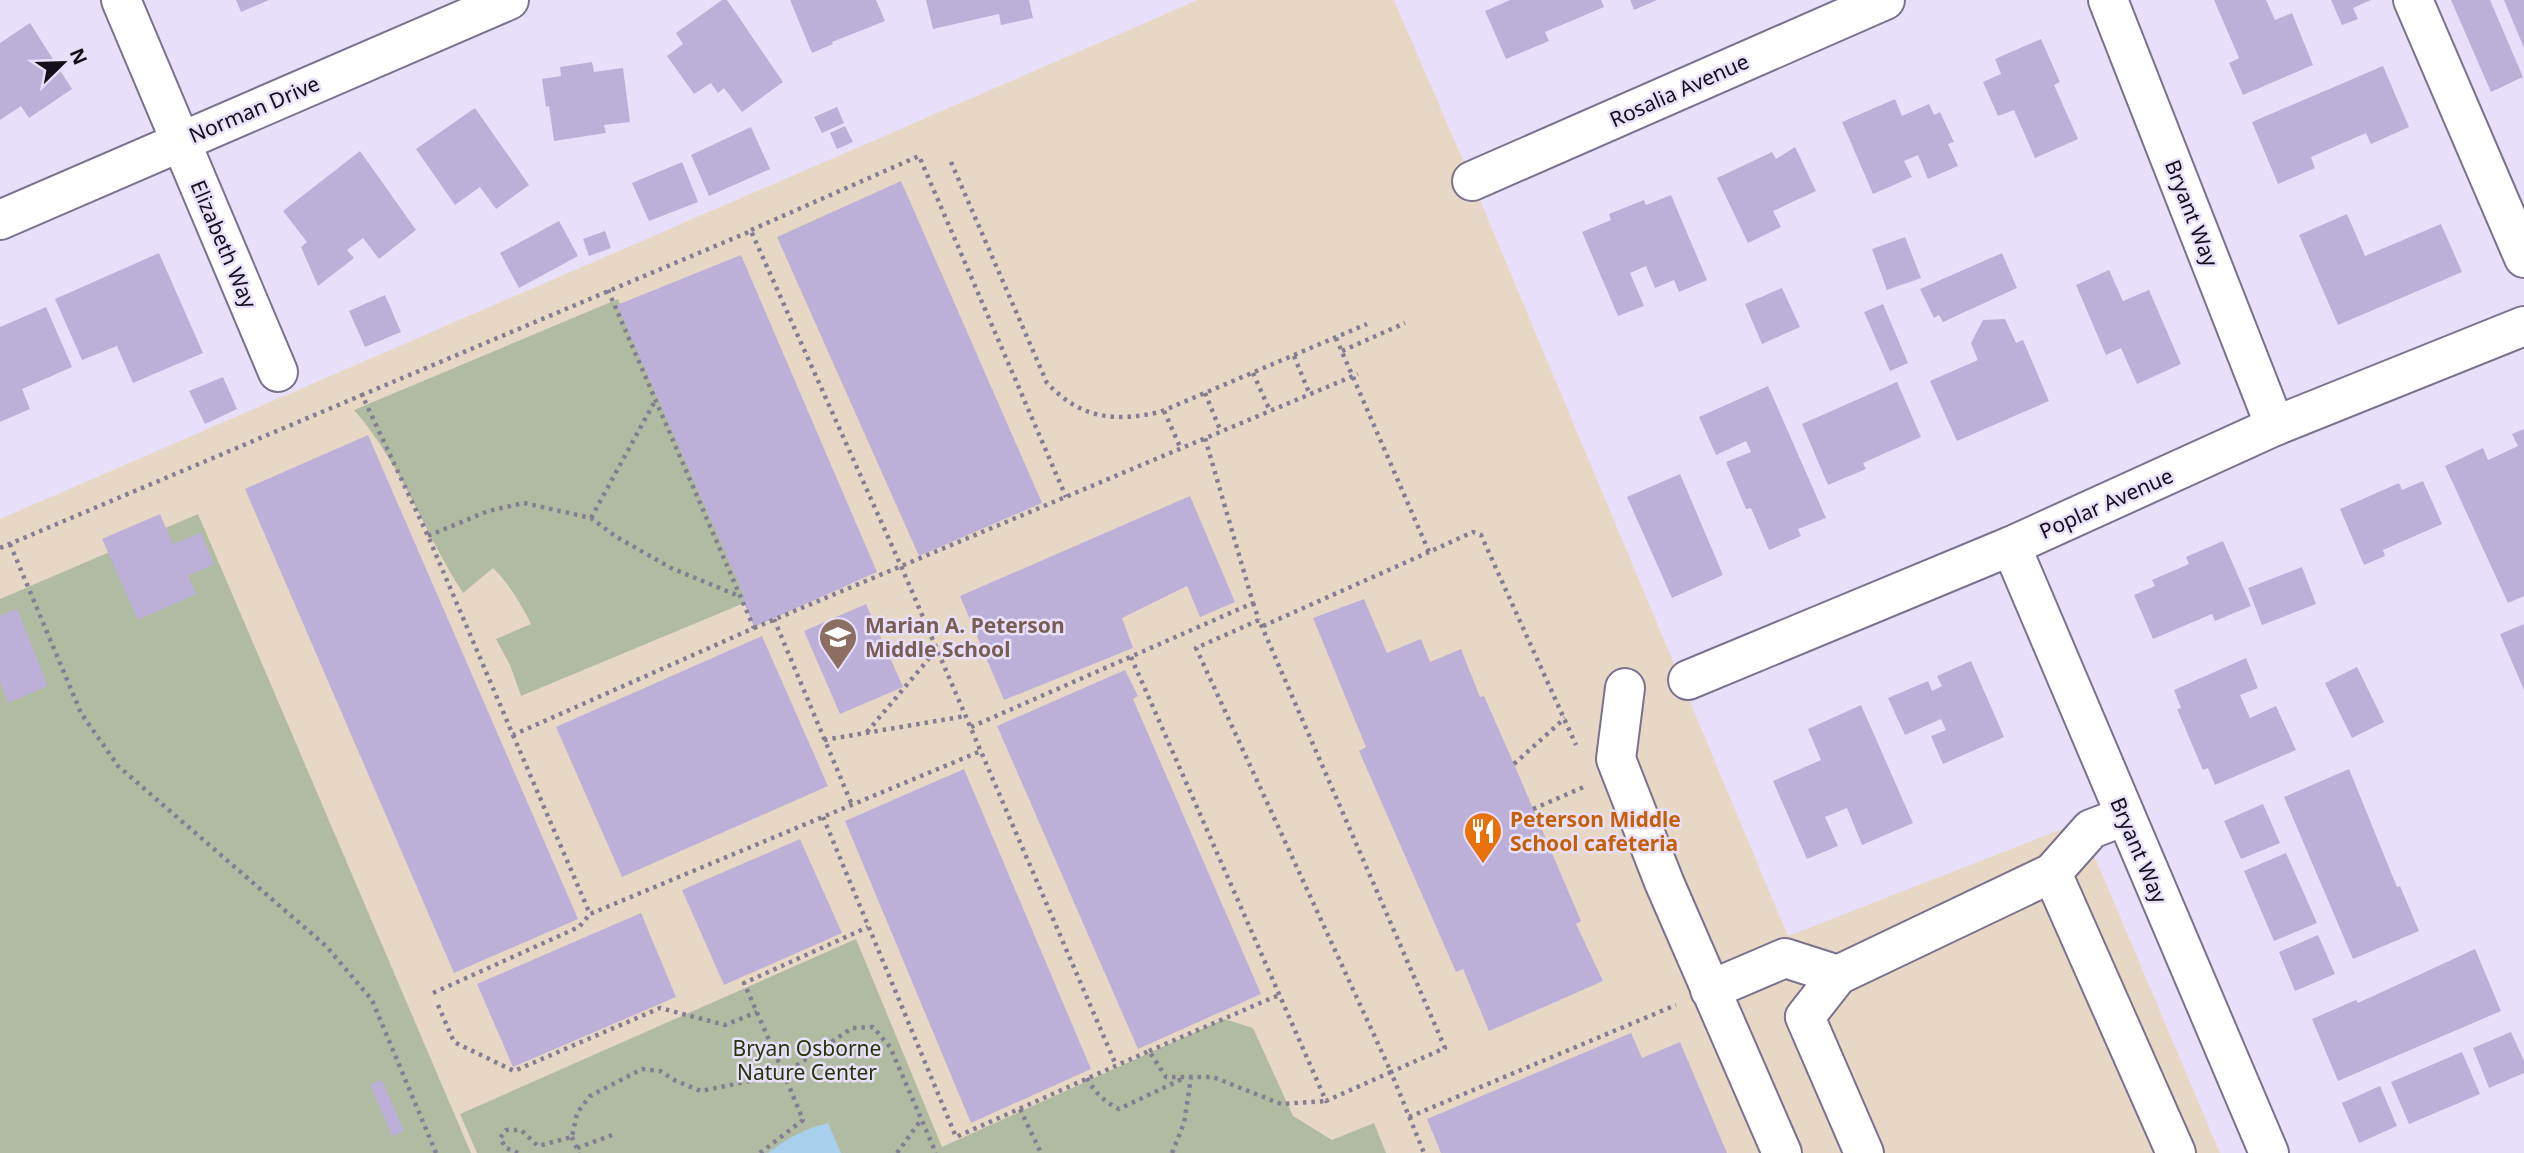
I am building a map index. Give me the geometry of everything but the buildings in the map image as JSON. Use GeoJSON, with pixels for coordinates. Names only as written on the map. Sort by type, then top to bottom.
{"type":"FeatureCollection","features":[{"type":"Feature","properties":{"kind":"street","name":"Elizabeth Way"},"geometry":{"type":"LineString","coordinates":[[121,0],[278,372]]}},
{"type":"Feature","properties":{"kind":"street","name":"Norman Drive"},"geometry":{"type":"LineString","coordinates":[[0,220],[509,0]]}},
{"type":"Feature","properties":{"kind":"street","name":"Rosalia Avenue"},"geometry":{"type":"LineString","coordinates":[[1472,181],[1885,0]]}},
{"type":"Feature","properties":{"kind":"street","name":"Bryant Way"},"geometry":{"type":"LineString","coordinates":[[2108,0],[2275,426]]}},
{"type":"Feature","properties":{"kind":"street"},"geometry":{"type":"LineString","coordinates":[[2413,0],[2524,258]]}},
{"type":"Feature","properties":{"kind":"street","name":"Poplar Avenue"},"geometry":{"type":"LineString","coordinates":[[1688,680],[2011,546],[2275,426],[2524,326]]}},
{"type":"Feature","properties":{"kind":"street","name":"Bryant Way"},"geometry":{"type":"LineString","coordinates":[[2011,546],[2269,1153]]}},
{"type":"Feature","properties":{"kind":"street"},"geometry":{"type":"LineString","coordinates":[[1625,688],[1616,759],[1664,882],[1782,1153]]}},
{"type":"Feature","properties":{"kind":"street"},"geometry":{"type":"LineString","coordinates":[[1864,1153],[1805,1017],[1838,975],[2052,873],[2091,830],[2125,816]]}},
{"type":"Feature","properties":{"kind":"street"},"geometry":{"type":"LineString","coordinates":[[2052,873],[2176,1153]]}},
{"type":"Feature","properties":{"kind":"street"},"geometry":{"type":"LineString","coordinates":[[1710,990],[1784,958],[1838,975]]}},
{"type":"Feature","properties":{"kind":"path"},"geometry":{"type":"LineString","coordinates":[[0,548],[751,230],[919,156],[1066,496]]}},
{"type":"Feature","properties":{"kind":"path"},"geometry":{"type":"LineString","coordinates":[[951,162],[1047,383],[1061,398],[1083,410],[1104,417],[1129,419],[1164,411],[1367,324]]}},
{"type":"Feature","properties":{"kind":"path"},"geometry":{"type":"LineString","coordinates":[[751,230],[901,566],[1116,1065]]}},
{"type":"Feature","properties":{"kind":"path"},"geometry":{"type":"LineString","coordinates":[[608,290],[754,628]]}},
{"type":"Feature","properties":{"kind":"path"},"geometry":{"type":"LineString","coordinates":[[1342,351],[1405,323]]}},
{"type":"Feature","properties":{"kind":"path"},"geometry":{"type":"LineString","coordinates":[[1336,338],[1355,375],[1429,552]]}},
{"type":"Feature","properties":{"kind":"path"},"geometry":{"type":"LineString","coordinates":[[1294,356],[1310,395]]}},
{"type":"Feature","properties":{"kind":"path"},"geometry":{"type":"LineString","coordinates":[[1253,373],[1269,411]]}},
{"type":"Feature","properties":{"kind":"path"},"geometry":{"type":"LineString","coordinates":[[513,735],[754,628],[1355,375]]}},
{"type":"Feature","properties":{"kind":"path"},"geometry":{"type":"LineString","coordinates":[[1205,393],[1221,432]]}},
{"type":"Feature","properties":{"kind":"path"},"geometry":{"type":"LineString","coordinates":[[362,395],[428,536],[590,914]]}},
{"type":"Feature","properties":{"kind":"path"},"geometry":{"type":"LineString","coordinates":[[591,517],[656,398]]}},
{"type":"Feature","properties":{"kind":"path"},"geometry":{"type":"LineString","coordinates":[[1164,411],[1181,449]]}},
{"type":"Feature","properties":{"kind":"path"},"geometry":{"type":"LineString","coordinates":[[1149,1051],[1166,1077],[1213,1077],[1281,1104],[1326,1101],[1445,1048],[1259,620],[1205,438]]}},
{"type":"Feature","properties":{"kind":"path"},"geometry":{"type":"LineString","coordinates":[[428,536],[488,511],[524,503],[591,517],[615,536],[671,568],[740,596]]}},
{"type":"Feature","properties":{"kind":"path"},"geometry":{"type":"LineString","coordinates":[[1263,626],[1473,532],[1481,534],[1579,751]]}},
{"type":"Feature","properties":{"kind":"path"},"geometry":{"type":"LineString","coordinates":[[10,544],[80,713],[118,766],[326,946],[372,1000],[436,1153]]}},
{"type":"Feature","properties":{"kind":"path"},"geometry":{"type":"LineString","coordinates":[[971,727],[1253,603]]}},
{"type":"Feature","properties":{"kind":"path"},"geometry":{"type":"LineString","coordinates":[[774,620],[852,805]]}},
{"type":"Feature","properties":{"kind":"path"},"geometry":{"type":"LineString","coordinates":[[1259,620],[1196,648],[1391,1072],[1424,1153]]}},
{"type":"Feature","properties":{"kind":"path"},"geometry":{"type":"LineString","coordinates":[[867,733],[937,649]]}},
{"type":"Feature","properties":{"kind":"path"},"geometry":{"type":"LineString","coordinates":[[1131,657],[1326,1101]]}},
{"type":"Feature","properties":{"kind":"path"},"geometry":{"type":"LineString","coordinates":[[824,740],[966,716]]}},
{"type":"Feature","properties":{"kind":"path"},"geometry":{"type":"LineString","coordinates":[[1514,764],[1565,718]]}},
{"type":"Feature","properties":{"kind":"path"},"geometry":{"type":"LineString","coordinates":[[433,993],[579,927],[590,914],[981,751]]}},
{"type":"Feature","properties":{"kind":"path"},"geometry":{"type":"LineString","coordinates":[[1533,809],[1594,783]]}},
{"type":"Feature","properties":{"kind":"path"},"geometry":{"type":"LineString","coordinates":[[823,817],[956,1137],[1279,995]]}},
{"type":"Feature","properties":{"kind":"path"},"geometry":{"type":"LineString","coordinates":[[760,1153],[803,1120],[744,983],[868,928]]}},
{"type":"Feature","properties":{"kind":"path"},"geometry":{"type":"LineString","coordinates":[[1409,1117],[1710,990]]}},
{"type":"Feature","properties":{"kind":"path"},"geometry":{"type":"LineString","coordinates":[[438,1004],[454,1042],[514,1071],[660,1008],[725,1025],[757,1012]]}},
{"type":"Feature","properties":{"kind":"path"},"geometry":{"type":"LineString","coordinates":[[612,1136],[578,1150],[572,1137],[577,1113],[590,1096],[642,1069],[660,1070],[676,1081],[701,1091],[784,1074],[852,1028],[873,1027],[890,1047],[936,1153]]}},
{"type":"Feature","properties":{"kind":"path"},"geometry":{"type":"LineString","coordinates":[[1087,1079],[1101,1097],[1119,1109],[1183,1078]]}},
{"type":"Feature","properties":{"kind":"path"},"geometry":{"type":"LineString","coordinates":[[1172,1153],[1185,1123],[1191,1078]]}},
{"type":"Feature","properties":{"kind":"path"},"geometry":{"type":"LineString","coordinates":[[1020,1109],[1041,1153]]}},
{"type":"Feature","properties":{"kind":"path"},"geometry":{"type":"LineString","coordinates":[[897,1153],[922,1119]]}},
{"type":"Feature","properties":{"kind":"path"},"geometry":{"type":"LineString","coordinates":[[518,1153],[506,1148],[500,1138],[506,1130],[521,1130],[537,1146],[572,1137]]}},
{"type":"Feature","properties":{"kind":"shaded area","name":"Marian A. Peterson Middle School"},"geometry":{"type":"Polygon","coordinates":[[[1198,0],[1394,0],[1788,936],[2080,822],[2220,1153],[0,1153],[0,519],[1198,0]]]}},
{"type":"Feature","properties":{"kind":"green space"},"geometry":{"type":"Polygon","coordinates":[[[618,299],[749,601],[521,696],[510,665],[496,639],[531,624],[519,602],[493,568],[463,593],[399,475],[354,410],[618,299]]]}},
{"type":"Feature","properties":{"kind":"green space"},"geometry":{"type":"Polygon","coordinates":[[[198,514],[471,1153],[0,1153],[0,599],[198,514]]]}},
{"type":"Feature","properties":{"kind":"green space","name":"Bryan Osborne Nature Center"},"geometry":{"type":"Polygon","coordinates":[[[856,939],[942,1147],[1224,1019],[1253,1028],[1293,1116],[1332,1140],[1374,1123],[1386,1153],[477,1153],[460,1114],[856,939]]]}},
{"type":"Feature","properties":{"kind":"water"},"geometry":{"type":"Polygon","coordinates":[[[828,1123],[841,1153],[768,1153],[796,1135],[828,1123]]]}},
{"type":"Feature","properties":{"kind":"place","name":"Marian A. Peterson Middle School"},"geometry":{"type":"Point","coordinates":[838,671]}},
{"type":"Feature","properties":{"kind":"place","name":"Peterson Middle School cafeteria"},"geometry":{"type":"Point","coordinates":[1483,865]}}]}
